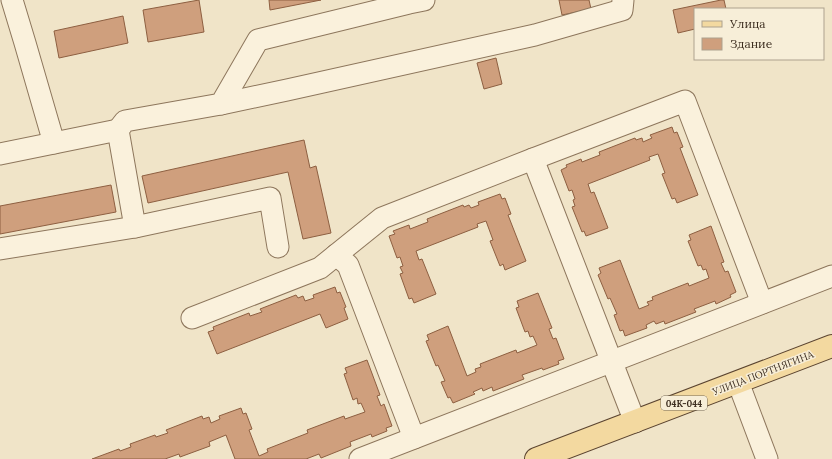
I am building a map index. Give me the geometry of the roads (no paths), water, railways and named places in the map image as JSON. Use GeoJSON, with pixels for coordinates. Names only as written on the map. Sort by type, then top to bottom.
{"type":"FeatureCollection","features":[{"type":"Feature","properties":{"kind":"main road","name":"УЛИЦА ПОРТНЯГИНА"},"geometry":{"type":"LineString","coordinates":[[536,459],[832,346]]}},
{"type":"Feature","properties":{"kind":"street"},"geometry":{"type":"LineString","coordinates":[[12,0],[54,143]]}},
{"type":"Feature","properties":{"kind":"street"},"geometry":{"type":"LineString","coordinates":[[0,154],[118,130],[125,121],[221,104],[534,35],[622,10],[623,0]]}},
{"type":"Feature","properties":{"kind":"street"},"geometry":{"type":"LineString","coordinates":[[221,104],[258,40],[414,1]]}},
{"type":"Feature","properties":{"kind":"street"},"geometry":{"type":"LineString","coordinates":[[192,318],[320,268],[382,218],[685,101],[762,303]]}},
{"type":"Feature","properties":{"kind":"street"},"geometry":{"type":"LineString","coordinates":[[118,130],[134,227]]}},
{"type":"Feature","properties":{"kind":"street"},"geometry":{"type":"LineString","coordinates":[[533,159],[635,422]]}},
{"type":"Feature","properties":{"kind":"street"},"geometry":{"type":"LineString","coordinates":[[0,250],[134,227],[270,198],[278,247]]}},
{"type":"Feature","properties":{"kind":"street"},"geometry":{"type":"LineString","coordinates":[[336,255],[348,265],[414,438]]}},
{"type":"Feature","properties":{"kind":"street"},"geometry":{"type":"LineString","coordinates":[[360,459],[832,276]]}},
{"type":"Feature","properties":{"kind":"street"},"geometry":{"type":"LineString","coordinates":[[738,382],[767,459]]}}]}
